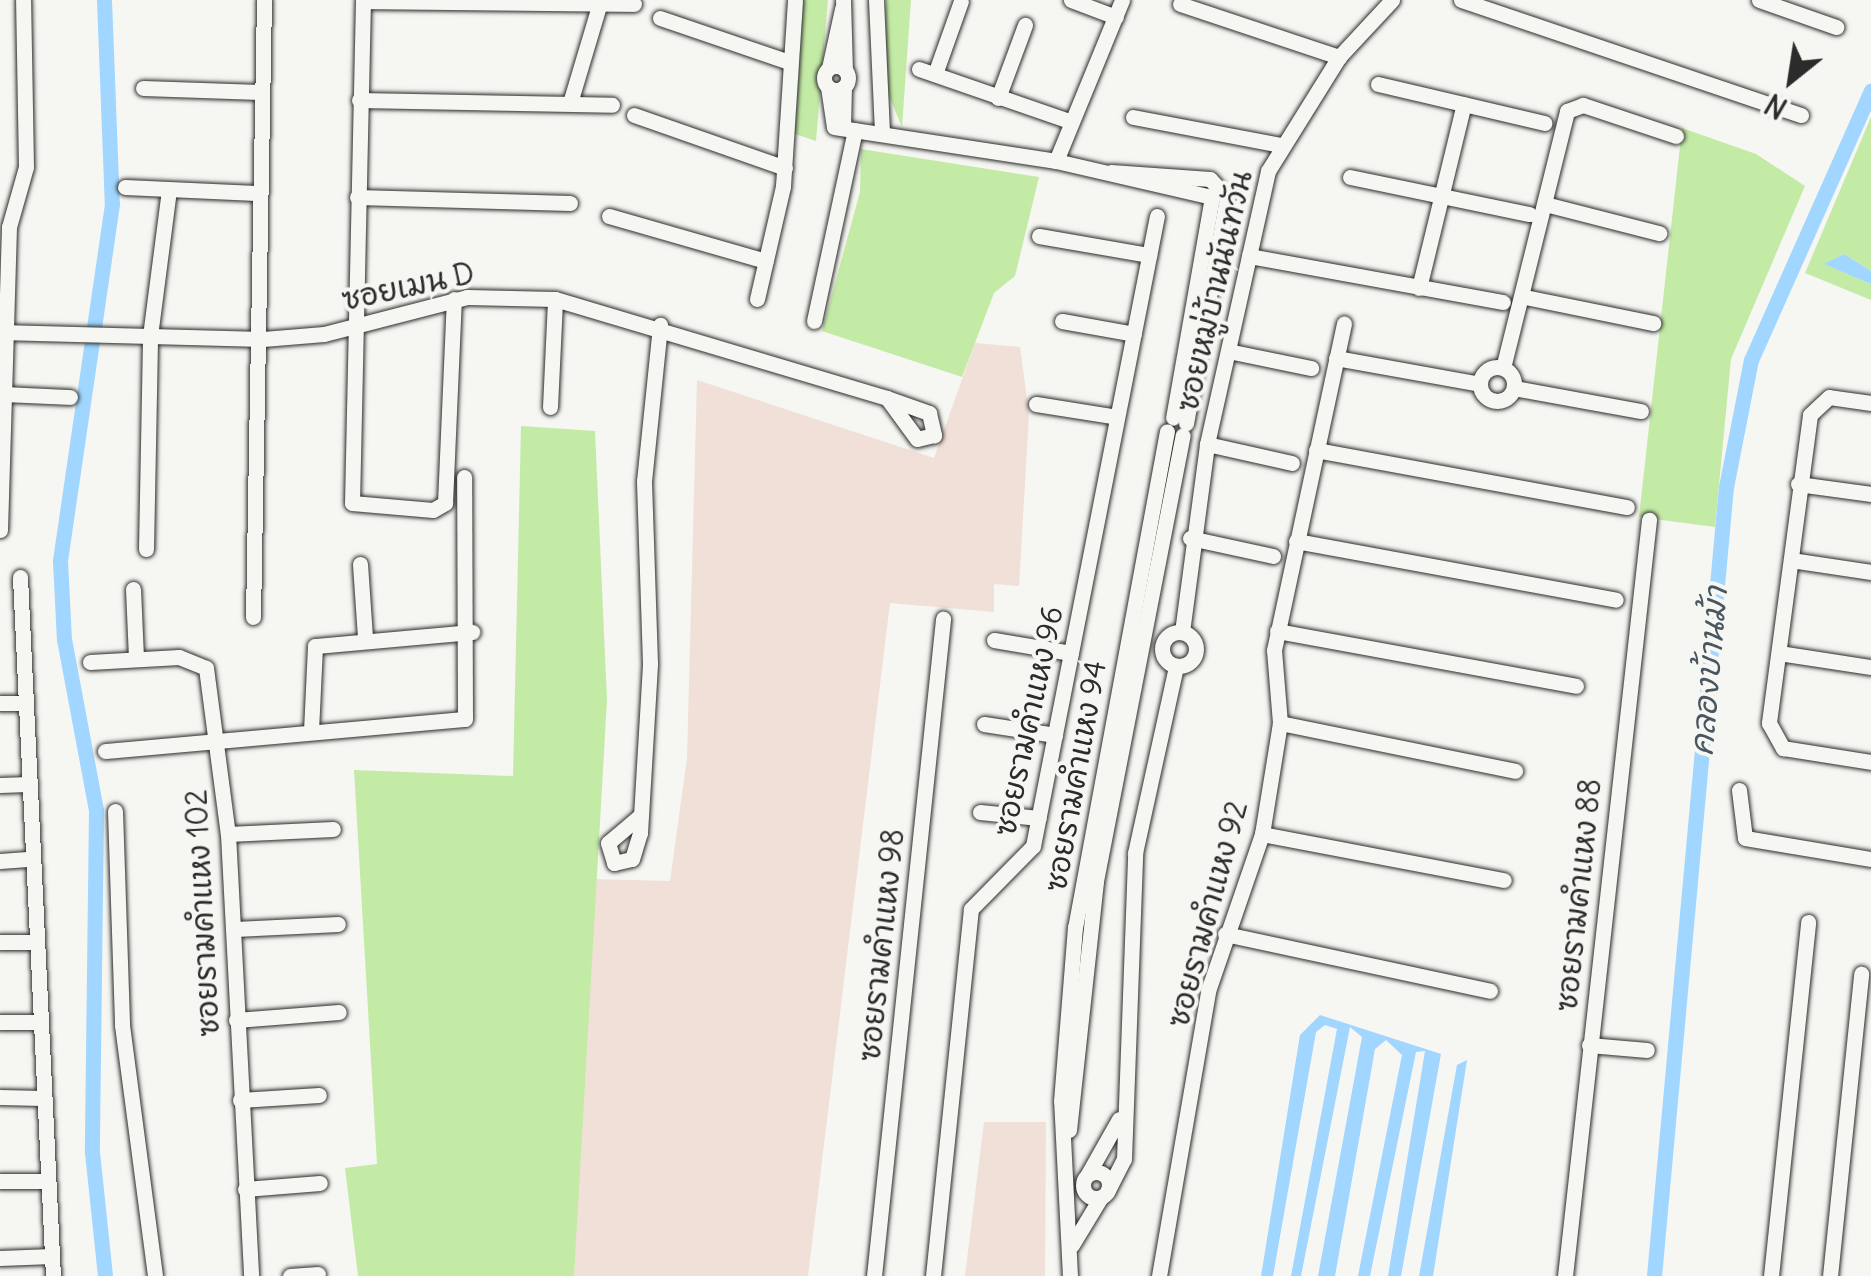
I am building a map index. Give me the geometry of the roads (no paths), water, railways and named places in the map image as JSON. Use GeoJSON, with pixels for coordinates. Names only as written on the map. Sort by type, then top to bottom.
{"type":"FeatureCollection","features":[{"type":"Feature","properties":{"kind":"street"},"geometry":{"type":"LineString","coordinates":[[0,530],[6,394],[4,227],[26,166],[23,0]]}},
{"type":"Feature","properties":{"kind":"street"},"geometry":{"type":"LineString","coordinates":[[253,616],[253,339],[264,0]]}},
{"type":"Feature","properties":{"kind":"street"},"geometry":{"type":"LineString","coordinates":[[757,299],[785,168],[795,0]]}},
{"type":"Feature","properties":{"kind":"street"},"geometry":{"type":"LineString","coordinates":[[876,0],[882,134]]}},
{"type":"Feature","properties":{"kind":"street"},"geometry":{"type":"LineString","coordinates":[[1071,0],[1116,16]]}},
{"type":"Feature","properties":{"kind":"street"},"geometry":{"type":"LineString","coordinates":[[1056,161],[1069,120],[1122,0]]}},
{"type":"Feature","properties":{"kind":"street","name":"ซอยหมู่บ้านนันทวัน"},"geometry":{"type":"LineString","coordinates":[[1071,1248],[1123,1167],[1119,1119],[1134,852],[1176,666],[1195,652],[1182,632],[1190,538],[1249,256],[1281,145],[1339,57],[1392,0]]}},
{"type":"Feature","properties":{"kind":"street"},"geometry":{"type":"LineString","coordinates":[[1461,0],[1801,115]]}},
{"type":"Feature","properties":{"kind":"street"},"geometry":{"type":"LineString","coordinates":[[1759,0],[1836,27]]}},
{"type":"Feature","properties":{"kind":"street"},"geometry":{"type":"LineString","coordinates":[[454,298],[445,503],[397,508],[346,498],[363,1],[634,4]]}},
{"type":"Feature","properties":{"kind":"street"},"geometry":{"type":"LineString","coordinates":[[961,1],[927,72],[1069,120]]}},
{"type":"Feature","properties":{"kind":"street"},"geometry":{"type":"LineString","coordinates":[[814,321],[849,129],[836,87],[843,4]]}},
{"type":"Feature","properties":{"kind":"street"},"geometry":{"type":"LineString","coordinates":[[1180,4],[1339,57]]}},
{"type":"Feature","properties":{"kind":"street"},"geometry":{"type":"LineString","coordinates":[[570,102],[599,6]]}},
{"type":"Feature","properties":{"kind":"street"},"geometry":{"type":"LineString","coordinates":[[660,18],[789,62]]}},
{"type":"Feature","properties":{"kind":"street"},"geometry":{"type":"LineString","coordinates":[[998,98],[1024,25]]}},
{"type":"Feature","properties":{"kind":"street"},"geometry":{"type":"LineString","coordinates":[[1378,84],[1544,123]]}},
{"type":"Feature","properties":{"kind":"street"},"geometry":{"type":"LineString","coordinates":[[143,88],[260,92]]}},
{"type":"Feature","properties":{"kind":"street"},"geometry":{"type":"LineString","coordinates":[[359,100],[612,105]]}},
{"type":"Feature","properties":{"kind":"street"},"geometry":{"type":"LineString","coordinates":[[1419,288],[1464,104]]}},
{"type":"Feature","properties":{"kind":"street"},"geometry":{"type":"LineString","coordinates":[[1514,388],[1503,368],[1525,297],[1572,105],[1676,136]]}},
{"type":"Feature","properties":{"kind":"street"},"geometry":{"type":"LineString","coordinates":[[634,115],[785,168]]}},
{"type":"Feature","properties":{"kind":"street"},"geometry":{"type":"LineString","coordinates":[[1133,116],[1281,145]]}},
{"type":"Feature","properties":{"kind":"street","name":"ซอยรามคําแหง 94"},"geometry":{"type":"LineString","coordinates":[[849,129],[1111,172],[1210,179],[1227,198],[1074,928],[1061,1101],[1068,1134],[1070,1276]]}},
{"type":"Feature","properties":{"kind":"street"},"geometry":{"type":"LineString","coordinates":[[1350,177],[1528,214]]}},
{"type":"Feature","properties":{"kind":"street"},"geometry":{"type":"LineString","coordinates":[[126,187],[256,193]]}},
{"type":"Feature","properties":{"kind":"street"},"geometry":{"type":"LineString","coordinates":[[146,549],[150,336],[169,190]]}},
{"type":"Feature","properties":{"kind":"street"},"geometry":{"type":"LineString","coordinates":[[357,197],[570,203]]}},
{"type":"Feature","properties":{"kind":"street"},"geometry":{"type":"LineString","coordinates":[[1545,204],[1659,232]]}},
{"type":"Feature","properties":{"kind":"street"},"geometry":{"type":"LineString","coordinates":[[609,216],[766,262]]}},
{"type":"Feature","properties":{"kind":"street","name":"ซอยรามคําแหง 96"},"geometry":{"type":"LineString","coordinates":[[933,1276],[971,909],[1028,856],[1039,818],[1157,216]]}},
{"type":"Feature","properties":{"kind":"street"},"geometry":{"type":"LineString","coordinates":[[1040,236],[1149,255]]}},
{"type":"Feature","properties":{"kind":"street"},"geometry":{"type":"LineString","coordinates":[[1249,256],[1504,302]]}},
{"type":"Feature","properties":{"kind":"street"},"geometry":{"type":"LineString","coordinates":[[1525,297],[1653,324]]}},
{"type":"Feature","properties":{"kind":"street","name":"ซอยเมน D"},"geometry":{"type":"LineString","coordinates":[[4,332],[253,339],[354,324],[454,298],[555,299],[660,325],[888,398]]}},
{"type":"Feature","properties":{"kind":"street"},"geometry":{"type":"LineString","coordinates":[[550,407],[555,299]]}},
{"type":"Feature","properties":{"kind":"street"},"geometry":{"type":"LineString","coordinates":[[1062,321],[1134,334]]}},
{"type":"Feature","properties":{"kind":"street","name":"ซอยรามคําแหง 92"},"geometry":{"type":"LineString","coordinates":[[1159,1276],[1225,934],[1262,834],[1280,723],[1277,631],[1344,324]]}},
{"type":"Feature","properties":{"kind":"street"},"geometry":{"type":"LineString","coordinates":[[641,816],[650,663],[643,497],[660,325]]}},
{"type":"Feature","properties":{"kind":"street"},"geometry":{"type":"LineString","coordinates":[[1228,351],[1311,368]]}},
{"type":"Feature","properties":{"kind":"street"},"geometry":{"type":"LineString","coordinates":[[1336,358],[1480,384],[1498,401],[1514,388],[1641,410]]}},
{"type":"Feature","properties":{"kind":"street"},"geometry":{"type":"LineString","coordinates":[[1480,384],[1487,370],[1503,368]]}},
{"type":"Feature","properties":{"kind":"street"},"geometry":{"type":"LineString","coordinates":[[6,394],[70,397]]}},
{"type":"Feature","properties":{"kind":"street"},"geometry":{"type":"LineString","coordinates":[[1871,401],[1829,396],[1813,409],[1798,484],[1779,653],[1774,742],[1871,762]]}},
{"type":"Feature","properties":{"kind":"street"},"geometry":{"type":"LineString","coordinates":[[1036,404],[1117,417]]}},
{"type":"Feature","properties":{"kind":"street"},"geometry":{"type":"LineString","coordinates":[[1207,444],[1292,463]]}},
{"type":"Feature","properties":{"kind":"street"},"geometry":{"type":"LineString","coordinates":[[1316,450],[1627,506]]}},
{"type":"Feature","properties":{"kind":"street"},"geometry":{"type":"LineString","coordinates":[[105,751],[218,736],[465,719],[472,632],[458,552],[464,478]]}},
{"type":"Feature","properties":{"kind":"street"},"geometry":{"type":"LineString","coordinates":[[1798,484],[1871,494]]}},
{"type":"Feature","properties":{"kind":"street","name":"ซอยรามคำแหง 88"},"geometry":{"type":"LineString","coordinates":[[1565,1276],[1648,520]]}},
{"type":"Feature","properties":{"kind":"street"},"geometry":{"type":"LineString","coordinates":[[1190,538],[1273,556]]}},
{"type":"Feature","properties":{"kind":"street"},"geometry":{"type":"LineString","coordinates":[[1296,541],[1616,600]]}},
{"type":"Feature","properties":{"kind":"street"},"geometry":{"type":"LineString","coordinates":[[1790,560],[1871,572]]}},
{"type":"Feature","properties":{"kind":"street"},"geometry":{"type":"LineString","coordinates":[[360,564],[365,638]]}},
{"type":"Feature","properties":{"kind":"street"},"geometry":{"type":"LineString","coordinates":[[20,577],[38,1022],[53,1276]]}},
{"type":"Feature","properties":{"kind":"street"},"geometry":{"type":"LineString","coordinates":[[133,589],[136,659]]}},
{"type":"Feature","properties":{"kind":"street","name":"ซอยรามคําแหง 98"},"geometry":{"type":"LineString","coordinates":[[874,1276],[943,619]]}},
{"type":"Feature","properties":{"kind":"street"},"geometry":{"type":"LineString","coordinates":[[1277,631],[1576,686]]}},
{"type":"Feature","properties":{"kind":"street"},"geometry":{"type":"LineString","coordinates":[[310,731],[311,651],[365,638],[472,632]]}},
{"type":"Feature","properties":{"kind":"street","name":"ซอยหมู่บ้านนันทวัน"},"geometry":{"type":"LineString","coordinates":[[1176,666],[1162,646],[1182,632]]}},
{"type":"Feature","properties":{"kind":"street"},"geometry":{"type":"LineString","coordinates":[[994,640],[1071,653]]}},
{"type":"Feature","properties":{"kind":"street"},"geometry":{"type":"LineString","coordinates":[[1779,653],[1871,668]]}},
{"type":"Feature","properties":{"kind":"street","name":"ซอยรามคําแหง 102"},"geometry":{"type":"LineString","coordinates":[[90,662],[179,656],[206,668],[228,834],[251,1276]]}},
{"type":"Feature","properties":{"kind":"street"},"geometry":{"type":"LineString","coordinates":[[0,703],[24,703]]}},
{"type":"Feature","properties":{"kind":"street"},"geometry":{"type":"LineString","coordinates":[[1280,723],[1515,771]]}},
{"type":"Feature","properties":{"kind":"street"},"geometry":{"type":"LineString","coordinates":[[984,724],[1055,735]]}},
{"type":"Feature","properties":{"kind":"street"},"geometry":{"type":"LineString","coordinates":[[0,785],[28,784]]}},
{"type":"Feature","properties":{"kind":"street"},"geometry":{"type":"LineString","coordinates":[[1739,790],[1745,838],[1871,858]]}},
{"type":"Feature","properties":{"kind":"street"},"geometry":{"type":"LineString","coordinates":[[115,810],[122,1025],[155,1276]]}},
{"type":"Feature","properties":{"kind":"street"},"geometry":{"type":"LineString","coordinates":[[980,812],[1039,818]]}},
{"type":"Feature","properties":{"kind":"street"},"geometry":{"type":"LineString","coordinates":[[228,834],[333,829]]}},
{"type":"Feature","properties":{"kind":"street"},"geometry":{"type":"LineString","coordinates":[[1262,834],[1504,880]]}},
{"type":"Feature","properties":{"kind":"street"},"geometry":{"type":"LineString","coordinates":[[0,861],[31,859]]}},
{"type":"Feature","properties":{"kind":"street"},"geometry":{"type":"LineString","coordinates":[[1771,1276],[1808,922]]}},
{"type":"Feature","properties":{"kind":"street"},"geometry":{"type":"LineString","coordinates":[[235,929],[338,924]]}},
{"type":"Feature","properties":{"kind":"street"},"geometry":{"type":"LineString","coordinates":[[1225,934],[1490,992]]}},
{"type":"Feature","properties":{"kind":"street"},"geometry":{"type":"LineString","coordinates":[[0,942],[35,942]]}},
{"type":"Feature","properties":{"kind":"street"},"geometry":{"type":"LineString","coordinates":[[1830,1276],[1861,974]]}},
{"type":"Feature","properties":{"kind":"street"},"geometry":{"type":"LineString","coordinates":[[236,1020],[339,1012]]}},
{"type":"Feature","properties":{"kind":"street"},"geometry":{"type":"LineString","coordinates":[[0,1022],[38,1022]]}},
{"type":"Feature","properties":{"kind":"street"},"geometry":{"type":"LineString","coordinates":[[1590,1045],[1648,1050]]}},
{"type":"Feature","properties":{"kind":"street"},"geometry":{"type":"LineString","coordinates":[[240,1100],[319,1095]]}},
{"type":"Feature","properties":{"kind":"street"},"geometry":{"type":"LineString","coordinates":[[0,1097],[42,1098]]}},
{"type":"Feature","properties":{"kind":"street","name":"ซอยหมู่บ้านนันทวัน"},"geometry":{"type":"LineString","coordinates":[[1071,1221],[1085,1181],[1119,1119]]}},
{"type":"Feature","properties":{"kind":"street"},"geometry":{"type":"LineString","coordinates":[[1085,1181],[1103,1174],[1104,1195]]}},
{"type":"Feature","properties":{"kind":"street"},"geometry":{"type":"LineString","coordinates":[[0,1181],[47,1182]]}},
{"type":"Feature","properties":{"kind":"street"},"geometry":{"type":"LineString","coordinates":[[1085,1181],[1104,1195]]}},
{"type":"Feature","properties":{"kind":"street"},"geometry":{"type":"LineString","coordinates":[[245,1190],[320,1183]]}},
{"type":"Feature","properties":{"kind":"street"},"geometry":{"type":"LineString","coordinates":[[0,1258],[52,1256]]}},
{"type":"Feature","properties":{"kind":"street"},"geometry":{"type":"LineString","coordinates":[[290,1276],[318,1274]]}},
{"type":"Feature","properties":{"kind":"water"},"geometry":{"type":"Polygon","coordinates":[[[1844,254],[1871,271],[1871,284],[1824,264],[1844,254]]]}},
{"type":"Feature","properties":{"kind":"water"},"geometry":{"type":"Polygon","coordinates":[[[1320,1015],[1441,1054],[1401,1276],[1388,1276],[1425,1051],[1416,1052],[1370,1276],[1358,1276],[1402,1055],[1386,1040],[1375,1049],[1335,1276],[1318,1276],[1362,1037],[1350,1027],[1301,1276],[1291,1276],[1337,1029],[1325,1025],[1316,1032],[1273,1276],[1261,1276],[1300,1035],[1320,1015]]]}},
{"type":"Feature","properties":{"kind":"water"},"geometry":{"type":"Polygon","coordinates":[[[1467,1060],[1433,1276],[1419,1276],[1457,1065],[1467,1060]]]}},
{"type":"Feature","properties":{"kind":"waterway"},"geometry":{"type":"LineString","coordinates":[[104,0],[112,204],[60,561],[64,639],[96,810],[92,1152],[105,1276]]}},
{"type":"Feature","properties":{"kind":"waterway","name":"คลองบ้านม้า"},"geometry":{"type":"LineString","coordinates":[[1654,1276],[1726,487],[1751,360],[1871,91]]}}]}
